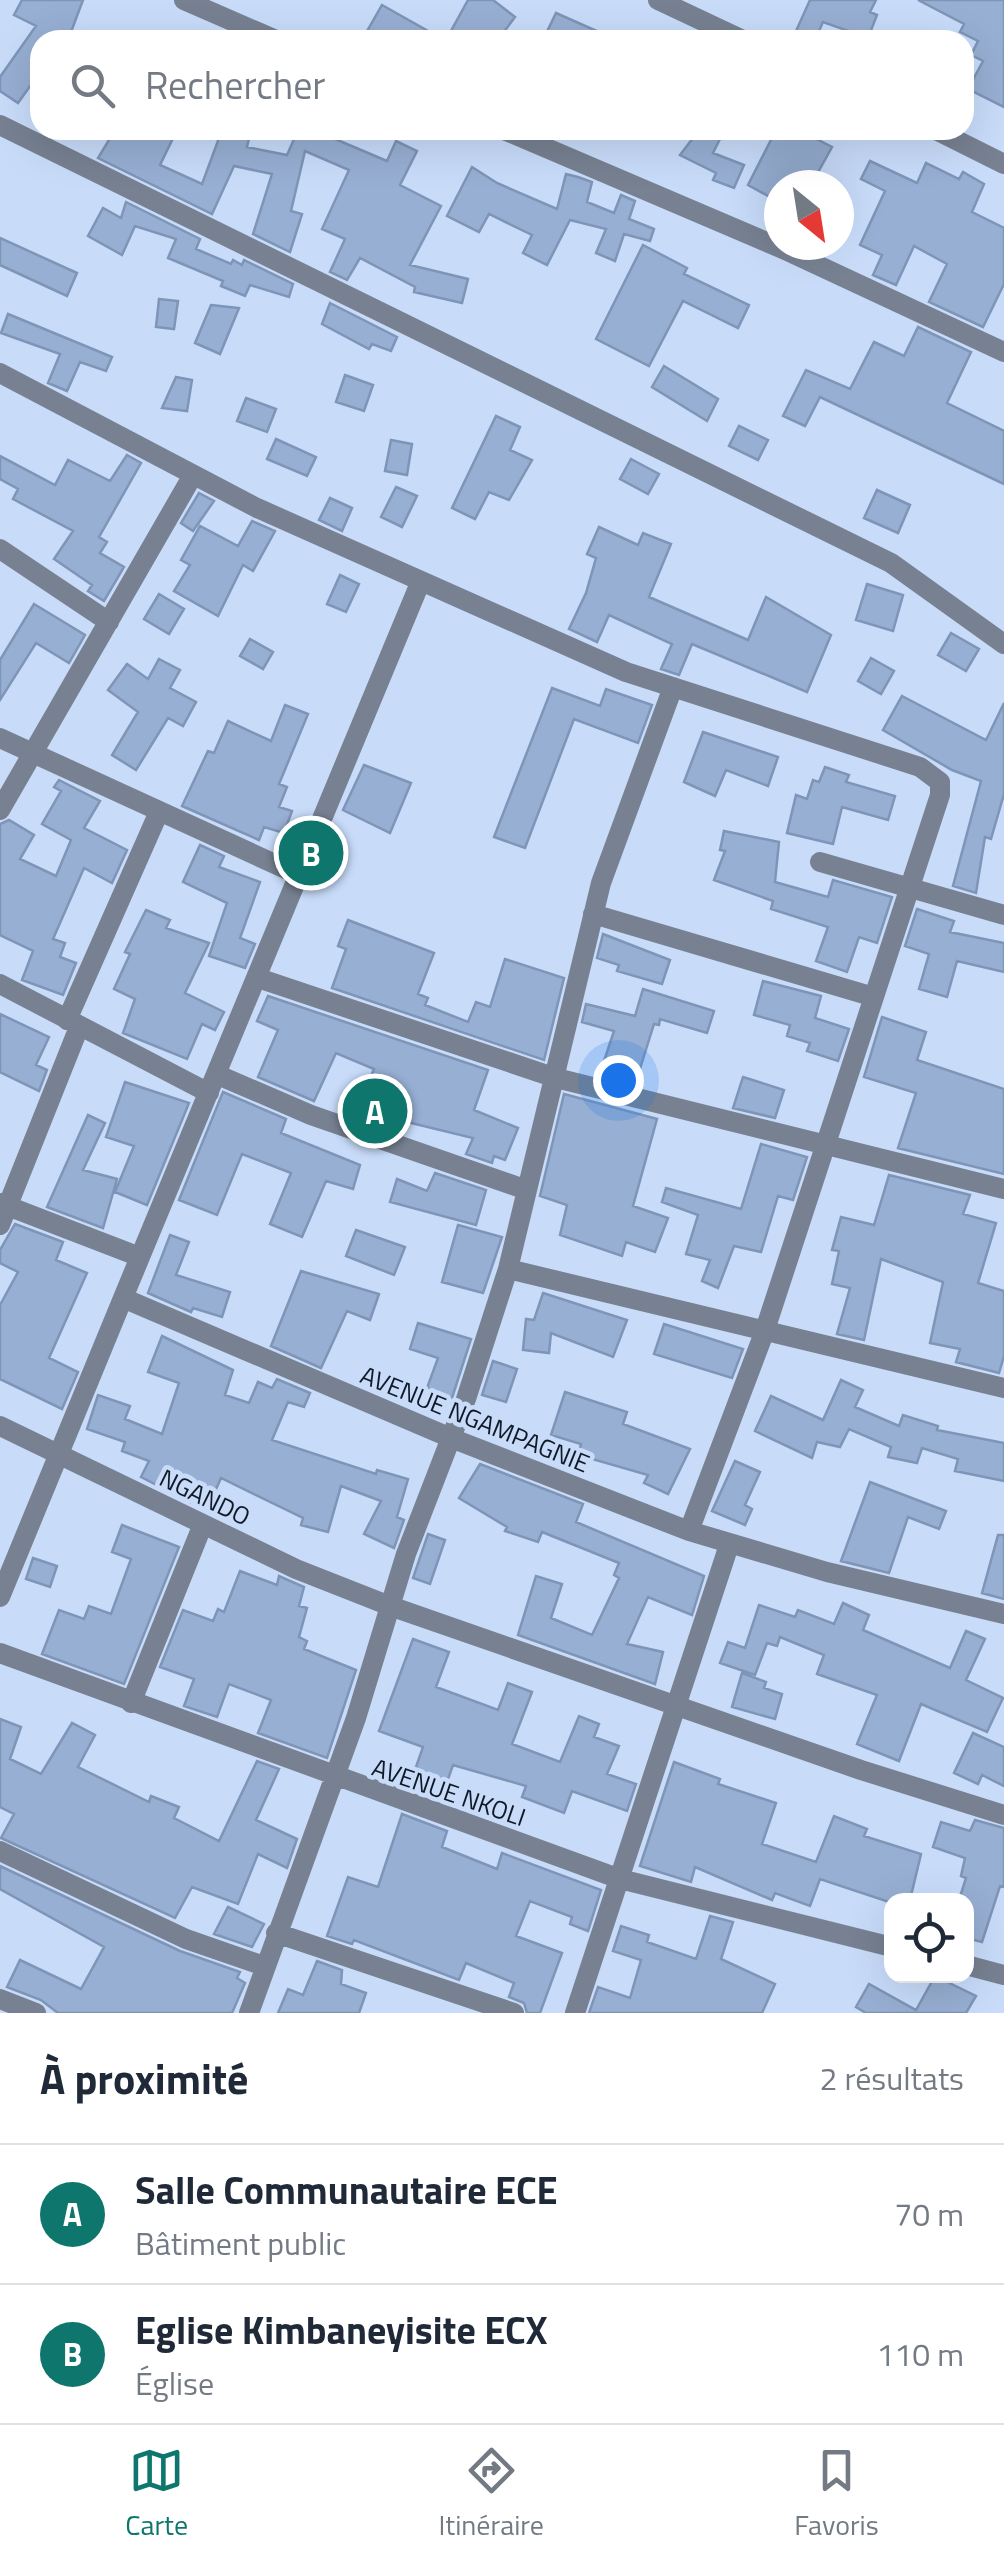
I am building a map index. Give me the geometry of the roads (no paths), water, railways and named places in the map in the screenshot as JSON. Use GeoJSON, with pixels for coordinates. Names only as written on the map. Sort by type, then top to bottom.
{"type":"FeatureCollection","features":[{"type":"Feature","properties":{"kind":"street"},"geometry":{"type":"LineString","coordinates":[[184,0],[253,30]]}},
{"type":"Feature","properties":{"kind":"street"},"geometry":{"type":"LineString","coordinates":[[658,0],[722,30]]}},
{"type":"Feature","properties":{"kind":"street"},"geometry":{"type":"LineString","coordinates":[[0,125],[30,140]]}},
{"type":"Feature","properties":{"kind":"street"},"geometry":{"type":"LineString","coordinates":[[31,140],[891,563],[1004,644]]}},
{"type":"Feature","properties":{"kind":"street"},"geometry":{"type":"LineString","coordinates":[[527,140],[783,249],[1004,352]]}},
{"type":"Feature","properties":{"kind":"street"},"geometry":{"type":"LineString","coordinates":[[956,140],[1004,164]]}},
{"type":"Feature","properties":{"kind":"street"},"geometry":{"type":"LineString","coordinates":[[0,372],[194,475],[420,584],[626,672],[932,772],[940,782],[940,794],[764,1333],[689,1531]]}},
{"type":"Feature","properties":{"kind":"street"},"geometry":{"type":"LineString","coordinates":[[0,810],[194,475]]}},
{"type":"Feature","properties":{"kind":"street"},"geometry":{"type":"LineString","coordinates":[[0,549],[109,622]]}},
{"type":"Feature","properties":{"kind":"street"},"geometry":{"type":"LineString","coordinates":[[0,1597],[22,1552],[58,1451],[420,584]]}},
{"type":"Feature","properties":{"kind":"street"},"geometry":{"type":"LineString","coordinates":[[249,2013],[335,1778],[390,1606],[508,1270],[593,914],[673,687]]}},
{"type":"Feature","properties":{"kind":"street"},"geometry":{"type":"LineString","coordinates":[[0,738],[158,814],[299,875]]}},
{"type":"Feature","properties":{"kind":"street"},"geometry":{"type":"LineString","coordinates":[[140,1257],[3,1212],[158,814]]}},
{"type":"Feature","properties":{"kind":"street"},"geometry":{"type":"LineString","coordinates":[[820,862],[1004,915]]}},
{"type":"Feature","properties":{"kind":"street"},"geometry":{"type":"LineString","coordinates":[[593,914],[874,996]]}},
{"type":"Feature","properties":{"kind":"street"},"geometry":{"type":"LineString","coordinates":[[258,978],[556,1078],[1004,1190]]}},
{"type":"Feature","properties":{"kind":"street"},"geometry":{"type":"LineString","coordinates":[[0,984],[73,1024],[214,1084],[527,1190]]}},
{"type":"Feature","properties":{"kind":"street"},"geometry":{"type":"LineString","coordinates":[[508,1270],[1004,1388]]}},
{"type":"Feature","properties":{"kind":"street","name":"AVENUE NGAMPAGNIE"},"geometry":{"type":"LineString","coordinates":[[123,1298],[451,1438],[689,1531],[729,1545],[1004,1614]]}},
{"type":"Feature","properties":{"kind":"street","name":"NGANDO"},"geometry":{"type":"LineString","coordinates":[[0,1426],[296,1569],[390,1606],[1004,1815]]}},
{"type":"Feature","properties":{"kind":"street"},"geometry":{"type":"LineString","coordinates":[[131,1703],[202,1524]]}},
{"type":"Feature","properties":{"kind":"street"},"geometry":{"type":"LineString","coordinates":[[575,2013],[729,1545]]}},
{"type":"Feature","properties":{"kind":"street","name":"AVENUE NKOLI"},"geometry":{"type":"LineString","coordinates":[[0,1653],[620,1879],[884,1945]]}},
{"type":"Feature","properties":{"kind":"street"},"geometry":{"type":"LineString","coordinates":[[0,1852],[186,1939],[264,1966]]}},
{"type":"Feature","properties":{"kind":"street"},"geometry":{"type":"LineString","coordinates":[[276,1933],[514,2013]]}},
{"type":"Feature","properties":{"kind":"street"},"geometry":{"type":"LineString","coordinates":[[974,1968],[1004,1975]]}},
{"type":"Feature","properties":{"kind":"street"},"geometry":{"type":"LineString","coordinates":[[0,1999],[36,2013]]}},
{"type":"Feature","properties":{"kind":"place","name":"Eglise Kimbaneyisite ECX"},"geometry":{"type":"Point","coordinates":[311,853]}},
{"type":"Feature","properties":{"kind":"place","name":"Salle Communautaire ECE"},"geometry":{"type":"Point","coordinates":[375,1111]}}]}
